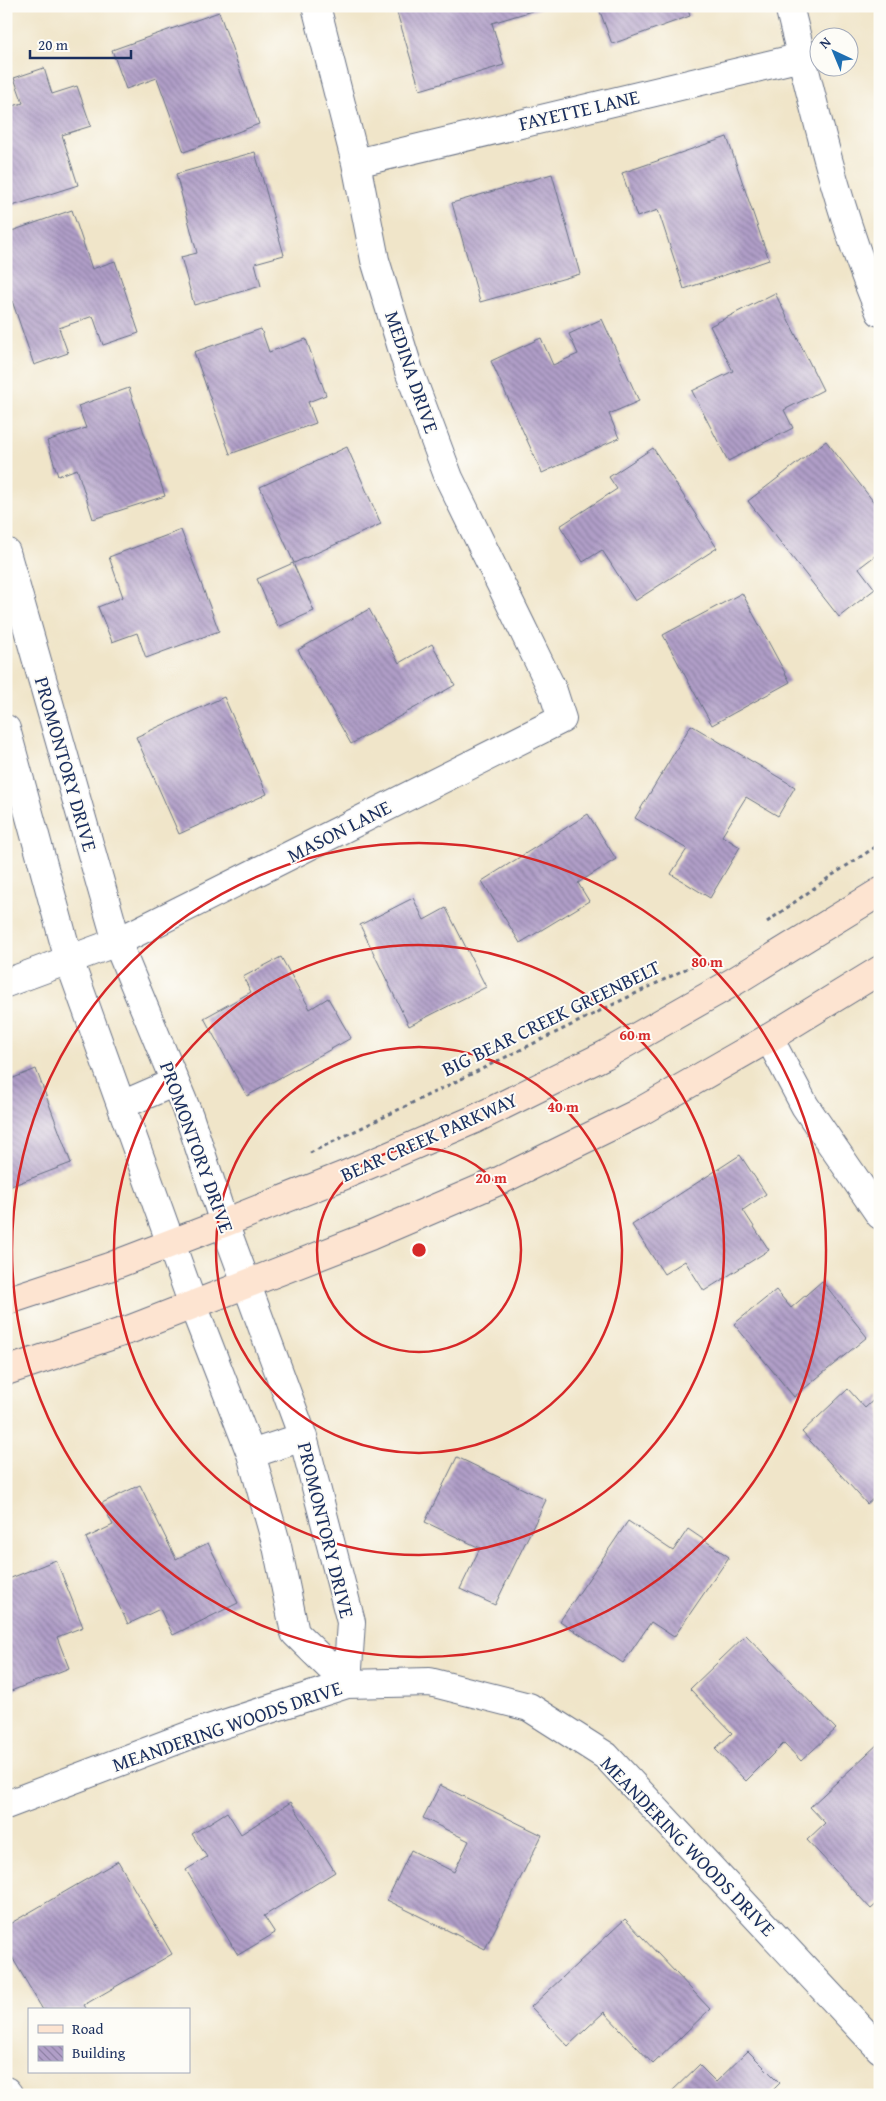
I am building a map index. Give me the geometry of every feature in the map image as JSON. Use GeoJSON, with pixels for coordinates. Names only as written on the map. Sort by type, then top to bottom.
{"type":"FeatureCollection","features":[{"type":"Feature","properties":{"kind":"main road","name":"BEAR CREEK PARKWAY"},"geometry":{"type":"LineString","coordinates":[[6,1301],[109,1267],[224,1223],[345,1175],[473,1120],[605,1055],[735,981],[880,892]]}},
{"type":"Feature","properties":{"kind":"main road"},"geometry":{"type":"LineString","coordinates":[[6,1371],[130,1329],[193,1305],[370,1236],[501,1180],[636,1114],[768,1038],[880,970]]}},
{"type":"Feature","properties":{"kind":"street","name":"MEDINA DRIVE"},"geometry":{"type":"LineString","coordinates":[[316,6],[356,163],[375,260],[409,371],[449,478],[553,691],[562,720]]}},
{"type":"Feature","properties":{"kind":"street"},"geometry":{"type":"LineString","coordinates":[[789,6],[840,207],[864,275],[880,312]]}},
{"type":"Feature","properties":{"kind":"street","name":"FAYETTE LANE"},"geometry":{"type":"LineString","coordinates":[[356,163],[802,57]]}},
{"type":"Feature","properties":{"kind":"street","name":"PROMONTORY DRIVE"},"geometry":{"type":"LineString","coordinates":[[6,552],[117,942],[189,1116],[224,1223],[303,1437],[351,1622],[346,1684]]}},
{"type":"Feature","properties":{"kind":"street","name":"MASON LANE"},"geometry":{"type":"LineString","coordinates":[[6,984],[117,942],[562,720]]}},
{"type":"Feature","properties":{"kind":"street"},"geometry":{"type":"LineString","coordinates":[[6,729],[69,960],[193,1305],[251,1454],[277,1546],[295,1633],[346,1684]]}},
{"type":"Feature","properties":{"kind":"street"},"geometry":{"type":"LineString","coordinates":[[768,1038],[805,1106],[880,1215]]}},
{"type":"Feature","properties":{"kind":"street"},"geometry":{"type":"LineString","coordinates":[[122,1105],[175,1082]]}},
{"type":"Feature","properties":{"kind":"street"},"geometry":{"type":"LineString","coordinates":[[251,1454],[303,1437]]}},
{"type":"Feature","properties":{"kind":"street","name":"MEANDERING WOODS DRIVE"},"geometry":{"type":"LineString","coordinates":[[6,1805],[193,1734],[346,1684],[430,1682],[529,1707],[606,1756],[880,2049]]}},
{"type":"Feature","properties":{"kind":"street"},"geometry":{"type":"LineString","coordinates":[[6,2091],[9,2095]]}},
{"type":"Feature","properties":{"kind":"path"},"geometry":{"type":"LineString","coordinates":[[760,927],[831,876],[880,844]]}},
{"type":"Feature","properties":{"kind":"path","name":"BIG BEAR CREEK GREENBELT"},"geometry":{"type":"LineString","coordinates":[[301,1157],[709,957]]}},
{"type":"Feature","properties":{"kind":"building"},"geometry":{"type":"Polygon","coordinates":[[[395,6],[545,7],[492,23],[504,65],[420,90],[395,6]]]}},
{"type":"Feature","properties":{"kind":"building"},"geometry":{"type":"Polygon","coordinates":[[[598,6],[687,6],[690,16],[612,44],[598,6]]]}},
{"type":"Feature","properties":{"kind":"building"},"geometry":{"type":"Polygon","coordinates":[[[219,12],[259,124],[184,152],[157,78],[126,89],[112,50],[219,12]]]}},
{"type":"Feature","properties":{"kind":"building"},"geometry":{"type":"Polygon","coordinates":[[[44,68],[52,94],[77,86],[91,126],[62,135],[78,185],[6,208],[6,108],[23,103],[14,78],[44,68]]]}},
{"type":"Feature","properties":{"kind":"building"},"geometry":{"type":"Polygon","coordinates":[[[727,137],[769,260],[684,289],[658,210],[637,217],[622,173],[727,137]]]}},
{"type":"Feature","properties":{"kind":"building"},"geometry":{"type":"Polygon","coordinates":[[[255,152],[284,255],[255,263],[261,286],[194,305],[181,257],[197,253],[176,174],[255,152]]]}},
{"type":"Feature","properties":{"kind":"building"},"geometry":{"type":"Polygon","coordinates":[[[552,174],[580,274],[480,302],[452,203],[552,174]]]}},
{"type":"Feature","properties":{"kind":"building"},"geometry":{"type":"Polygon","coordinates":[[[72,210],[92,269],[115,261],[139,333],[103,345],[93,316],[59,328],[68,353],[34,365],[6,283],[6,233],[72,210]]]}},
{"type":"Feature","properties":{"kind":"building"},"geometry":{"type":"Polygon","coordinates":[[[775,293],[823,390],[784,410],[793,428],[728,461],[692,391],[733,371],[710,326],[775,293]]]}},
{"type":"Feature","properties":{"kind":"building"},"geometry":{"type":"Polygon","coordinates":[[[602,319],[639,401],[609,414],[619,438],[542,473],[491,361],[541,338],[553,365],[578,354],[569,334],[602,319]]]}},
{"type":"Feature","properties":{"kind":"building"},"geometry":{"type":"Polygon","coordinates":[[[261,329],[269,352],[306,339],[326,395],[308,402],[316,423],[230,454],[194,352],[261,329]]]}},
{"type":"Feature","properties":{"kind":"building"},"geometry":{"type":"Polygon","coordinates":[[[129,388],[165,496],[93,519],[77,469],[58,476],[47,441],[86,428],[78,406],[129,388]]]}},
{"type":"Feature","properties":{"kind":"building"},"geometry":{"type":"Polygon","coordinates":[[[826,441],[880,510],[880,552],[859,568],[875,589],[839,617],[748,501],[826,441]]]}},
{"type":"Feature","properties":{"kind":"building"},"geometry":{"type":"Polygon","coordinates":[[[347,447],[381,524],[294,563],[260,487],[347,447]]]}},
{"type":"Feature","properties":{"kind":"building"},"geometry":{"type":"Polygon","coordinates":[[[653,448],[717,548],[635,601],[602,550],[583,562],[560,526],[617,489],[609,477],[653,448]]]}},
{"type":"Feature","properties":{"kind":"building"},"geometry":{"type":"Polygon","coordinates":[[[181,530],[219,631],[146,658],[137,633],[112,642],[98,607],[123,597],[109,557],[181,530]]]}},
{"type":"Feature","properties":{"kind":"building"},"geometry":{"type":"Polygon","coordinates":[[[293,563],[314,611],[278,627],[257,579],[293,563]]]}},
{"type":"Feature","properties":{"kind":"building"},"geometry":{"type":"Polygon","coordinates":[[[742,593],[790,682],[712,725],[663,635],[742,593]]]}},
{"type":"Feature","properties":{"kind":"building"},"geometry":{"type":"Polygon","coordinates":[[[369,609],[399,663],[432,644],[455,685],[351,744],[298,650],[369,609]]]}},
{"type":"Feature","properties":{"kind":"building"},"geometry":{"type":"Polygon","coordinates":[[[224,697],[267,794],[179,834],[136,737],[224,697]]]}},
{"type":"Feature","properties":{"kind":"building"},"geometry":{"type":"Polygon","coordinates":[[[691,725],[795,787],[778,816],[746,797],[722,836],[740,847],[710,898],[671,874],[687,849],[635,818],[691,725]]]}},
{"type":"Feature","properties":{"kind":"building"},"geometry":{"type":"Polygon","coordinates":[[[588,814],[616,859],[578,883],[589,901],[520,943],[482,881],[588,814]]]}},
{"type":"Feature","properties":{"kind":"building"},"geometry":{"type":"Polygon","coordinates":[[[413,898],[424,920],[446,908],[486,987],[409,1026],[360,925],[413,898]]]}},
{"type":"Feature","properties":{"kind":"building"},"geometry":{"type":"Polygon","coordinates":[[[281,957],[310,1009],[328,998],[351,1038],[247,1096],[204,1018],[251,992],[243,977],[281,957]]]}},
{"type":"Feature","properties":{"kind":"building"},"geometry":{"type":"Polygon","coordinates":[[[36,1069],[71,1163],[6,1188],[6,1081],[36,1069]]]}},
{"type":"Feature","properties":{"kind":"building"},"geometry":{"type":"Polygon","coordinates":[[[740,1155],[766,1194],[743,1210],[769,1250],[704,1291],[685,1261],[664,1274],[632,1225],[740,1155]]]}},
{"type":"Feature","properties":{"kind":"building"},"geometry":{"type":"Polygon","coordinates":[[[822,1281],[867,1337],[794,1397],[734,1324],[776,1290],[791,1308],[822,1281]]]}},
{"type":"Feature","properties":{"kind":"building"},"geometry":{"type":"Polygon","coordinates":[[[848,1389],[865,1408],[880,1394],[880,1493],[867,1504],[802,1432],[848,1389]]]}},
{"type":"Feature","properties":{"kind":"building"},"geometry":{"type":"Polygon","coordinates":[[[457,1457],[546,1500],[495,1605],[460,1589],[480,1548],[425,1522],[457,1457]]]}},
{"type":"Feature","properties":{"kind":"building"},"geometry":{"type":"Polygon","coordinates":[[[140,1485],[176,1559],[208,1543],[238,1603],[173,1635],[160,1609],[128,1624],[86,1538],[113,1525],[102,1503],[140,1485]]]}},
{"type":"Feature","properties":{"kind":"building"},"geometry":{"type":"Polygon","coordinates":[[[628,1521],[673,1551],[688,1529],[729,1557],[674,1637],[651,1622],[623,1663],[560,1621],[628,1521]]]}},
{"type":"Feature","properties":{"kind":"building"},"geometry":{"type":"Polygon","coordinates":[[[56,1560],[83,1627],[57,1637],[69,1668],[6,1693],[6,1580],[56,1560]]]}},
{"type":"Feature","properties":{"kind":"building"},"geometry":{"type":"Polygon","coordinates":[[[746,1635],[836,1729],[801,1761],[784,1743],[746,1781],[715,1749],[732,1733],[690,1689],[746,1635]]]}},
{"type":"Feature","properties":{"kind":"building"},"geometry":{"type":"Polygon","coordinates":[[[880,1742],[880,1901],[871,1909],[807,1840],[825,1823],[810,1807],[880,1742]]]}},
{"type":"Feature","properties":{"kind":"building"},"geometry":{"type":"Polygon","coordinates":[[[440,1785],[542,1835],[485,1949],[387,1900],[411,1850],[454,1872],[469,1841],[423,1818],[440,1785]]]}},
{"type":"Feature","properties":{"kind":"building"},"geometry":{"type":"Polygon","coordinates":[[[291,1802],[335,1872],[264,1916],[275,1933],[238,1955],[186,1870],[207,1857],[192,1834],[227,1812],[241,1834],[291,1802]]]}},
{"type":"Feature","properties":{"kind":"building"},"geometry":{"type":"Polygon","coordinates":[[[118,1861],[172,1954],[84,2005],[86,2008],[42,2008],[6,1947],[6,1926],[118,1861]]]}},
{"type":"Feature","properties":{"kind":"building"},"geometry":{"type":"Polygon","coordinates":[[[625,1919],[710,2009],[653,2064],[604,2012],[568,2046],[531,2007],[625,1919]]]}},
{"type":"Feature","properties":{"kind":"building"},"geometry":{"type":"Polygon","coordinates":[[[748,2051],[780,2083],[768,2095],[668,2095],[699,2065],[716,2082],[748,2051]]]}}]}
